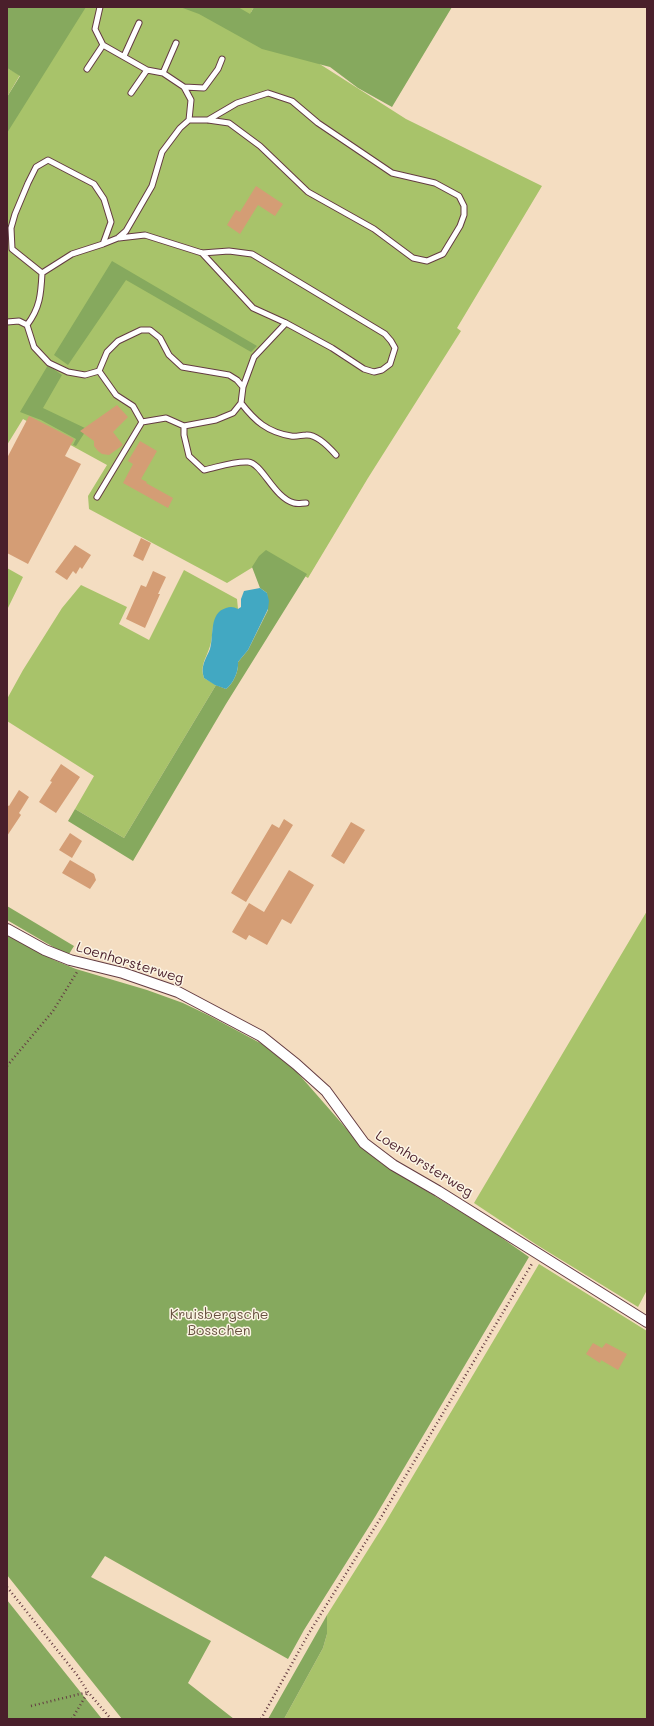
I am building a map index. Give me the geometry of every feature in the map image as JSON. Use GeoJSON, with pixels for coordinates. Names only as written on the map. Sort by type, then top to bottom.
{"type":"FeatureCollection","features":[{"type":"Feature","properties":{"kind":"street","name":"Loenhorsterweg"},"geometry":{"type":"LineString","coordinates":[[7,929],[45,950],[82,964],[123,973],[178,992],[261,1036],[296,1064],[326,1091],[364,1143],[393,1165],[538,1253],[647,1322]]}},
{"type":"Feature","properties":{"kind":"lane"},"geometry":{"type":"LineString","coordinates":[[100,7],[95,29],[103,45],[147,70],[163,73],[184,87],[191,100],[189,120]]}},
{"type":"Feature","properties":{"kind":"lane"},"geometry":{"type":"LineString","coordinates":[[124,56],[139,23]]}},
{"type":"Feature","properties":{"kind":"lane"},"geometry":{"type":"LineString","coordinates":[[163,73],[176,43]]}},
{"type":"Feature","properties":{"kind":"lane"},"geometry":{"type":"LineString","coordinates":[[87,69],[103,45]]}},
{"type":"Feature","properties":{"kind":"lane"},"geometry":{"type":"LineString","coordinates":[[184,87],[204,88],[218,69],[222,59]]}},
{"type":"Feature","properties":{"kind":"lane"},"geometry":{"type":"LineString","coordinates":[[131,93],[147,70]]}},
{"type":"Feature","properties":{"kind":"lane"},"geometry":{"type":"LineString","coordinates":[[118,238],[126,231],[152,186],[162,152],[180,128],[189,120],[208,120],[229,123],[260,146],[308,192],[374,229],[413,258],[426,261],[443,254],[460,226],[464,215],[464,206],[459,196],[435,183],[392,173],[318,123],[292,101],[268,93],[237,103],[208,120]]}},
{"type":"Feature","properties":{"kind":"lane"},"geometry":{"type":"LineString","coordinates":[[42,273],[10,250],[11,228],[20,201],[36,167],[48,160],[94,184],[104,199],[111,222],[103,244]]}},
{"type":"Feature","properties":{"kind":"lane"},"geometry":{"type":"LineString","coordinates":[[42,273],[72,254],[118,238],[145,234],[202,253],[230,251],[252,254],[385,334],[392,341],[395,348],[390,364],[382,370],[374,372],[369,371],[332,348],[286,323],[253,308],[202,253]]}},
{"type":"Feature","properties":{"kind":"lane"},"geometry":{"type":"LineString","coordinates":[[27,325],[35,315],[41,294],[42,273]]}},
{"type":"Feature","properties":{"kind":"lane"},"geometry":{"type":"LineString","coordinates":[[7,322],[19,321],[27,325],[34,346],[49,363],[68,372],[85,375],[99,371]]}},
{"type":"Feature","properties":{"kind":"lane"},"geometry":{"type":"LineString","coordinates":[[97,497],[142,422],[166,418],[184,426],[216,420],[233,414],[241,404],[244,387],[254,357],[286,323]]}},
{"type":"Feature","properties":{"kind":"lane"},"geometry":{"type":"LineString","coordinates":[[99,371],[107,352],[118,342],[141,330],[150,330],[160,338],[169,355],[182,366],[229,374],[244,387]]}},
{"type":"Feature","properties":{"kind":"lane"},"geometry":{"type":"LineString","coordinates":[[99,371],[116,395],[133,406],[142,422]]}},
{"type":"Feature","properties":{"kind":"lane"},"geometry":{"type":"LineString","coordinates":[[241,404],[256,421],[274,431],[292,437],[308,434],[329,446],[336,455]]}},
{"type":"Feature","properties":{"kind":"lane"},"geometry":{"type":"LineString","coordinates":[[184,426],[184,435],[189,456],[204,470],[249,462],[260,469],[278,493],[293,502],[306,503]]}},
{"type":"Feature","properties":{"kind":"path"},"geometry":{"type":"LineString","coordinates":[[7,1066],[53,1011],[82,964]]}},
{"type":"Feature","properties":{"kind":"path"},"geometry":{"type":"LineString","coordinates":[[261,1719],[309,1633],[380,1519],[538,1253]]}},
{"type":"Feature","properties":{"kind":"path"},"geometry":{"type":"LineString","coordinates":[[7,1587],[77,1675],[88,1692],[111,1719]]}},
{"type":"Feature","properties":{"kind":"path"},"geometry":{"type":"LineString","coordinates":[[31,1706],[88,1692]]}},
{"type":"Feature","properties":{"kind":"path"},"geometry":{"type":"LineString","coordinates":[[72,1719],[88,1692]]}},
{"type":"Feature","properties":{"kind":"green space"},"geometry":{"type":"Polygon","coordinates":[[[7,7],[86,7],[7,133],[7,97],[20,76],[7,68],[7,7]]]}},
{"type":"Feature","properties":{"kind":"green space"},"geometry":{"type":"Polygon","coordinates":[[[73,7],[254,7],[251,12],[315,61],[406,119],[542,186],[457,328],[461,331],[368,478],[308,578],[271,556],[227,583],[89,509],[88,496],[107,465],[23,419],[7,445],[7,118],[73,7]]]}},
{"type":"Feature","properties":{"kind":"green space"},"geometry":{"type":"Polygon","coordinates":[[[180,7],[238,7],[250,14],[254,7],[452,7],[392,107],[358,88],[330,67],[262,49],[199,14],[180,7]]]}},
{"type":"Feature","properties":{"kind":"green space"},"geometry":{"type":"Polygon","coordinates":[[[7,68],[20,75],[7,97],[7,68]]]}},
{"type":"Feature","properties":{"kind":"green space"},"geometry":{"type":"Polygon","coordinates":[[[112,261],[257,346],[251,352],[126,280],[68,365],[54,355],[112,261]]]}},
{"type":"Feature","properties":{"kind":"green space"},"geometry":{"type":"Polygon","coordinates":[[[48,365],[62,375],[43,408],[87,429],[76,446],[73,445],[76,439],[41,420],[20,412],[48,365]]]}},
{"type":"Feature","properties":{"kind":"green space"},"geometry":{"type":"Polygon","coordinates":[[[266,550],[307,574],[226,704],[133,861],[68,821],[75,809],[124,838],[216,685],[226,689],[235,677],[238,669],[238,662],[248,650],[268,610],[267,593],[260,588],[252,567],[259,556],[266,550]]]}},
{"type":"Feature","properties":{"kind":"green space"},"geometry":{"type":"Polygon","coordinates":[[[7,568],[23,577],[7,610],[7,568]]]}},
{"type":"Feature","properties":{"kind":"green space"},"geometry":{"type":"Polygon","coordinates":[[[184,570],[237,599],[238,609],[213,626],[211,644],[204,664],[203,674],[204,678],[216,685],[124,838],[75,809],[94,776],[7,721],[7,699],[23,670],[62,608],[81,585],[127,607],[119,624],[149,640],[184,570]]]}},
{"type":"Feature","properties":{"kind":"green space"},"geometry":{"type":"Polygon","coordinates":[[[7,906],[74,946],[69,954],[60,951],[7,920],[7,906]]]}},
{"type":"Feature","properties":{"kind":"green space"},"geometry":{"type":"Polygon","coordinates":[[[647,911],[647,1290],[638,1307],[537,1245],[474,1203],[647,911]]]}},
{"type":"Feature","properties":{"kind":"green space","name":"Kruisbergsche Bosschen"},"geometry":{"type":"Polygon","coordinates":[[[7,933],[54,960],[76,969],[147,990],[183,1003],[262,1044],[296,1071],[358,1142],[381,1163],[492,1231],[529,1257],[375,1517],[304,1630],[288,1659],[105,1556],[91,1577],[211,1641],[188,1683],[234,1719],[122,1719],[7,1575],[7,933]]]}},
{"type":"Feature","properties":{"kind":"green space"},"geometry":{"type":"Polygon","coordinates":[[[539,1264],[647,1331],[647,1719],[284,1719],[323,1648],[327,1634],[327,1615],[385,1523],[539,1264]]]}},
{"type":"Feature","properties":{"kind":"green space"},"geometry":{"type":"Polygon","coordinates":[[[7,1600],[102,1719],[7,1719],[7,1600]]]}},
{"type":"Feature","properties":{"kind":"green space"},"geometry":{"type":"Polygon","coordinates":[[[327,1615],[327,1634],[323,1648],[284,1719],[268,1719],[327,1615]]]}},
{"type":"Feature","properties":{"kind":"water"},"geometry":{"type":"Polygon","coordinates":[[[260,588],[267,593],[269,601],[268,609],[248,650],[238,662],[236,673],[231,684],[226,689],[215,685],[204,678],[203,670],[204,663],[210,649],[215,619],[221,611],[226,608],[232,607],[238,609],[241,607],[241,599],[244,591],[260,588]]]}},
{"type":"Feature","properties":{"kind":"building"},"geometry":{"type":"Polygon","coordinates":[[[256,186],[283,204],[275,216],[258,205],[240,234],[227,225],[236,210],[240,212],[256,186]]]}},
{"type":"Feature","properties":{"kind":"building"},"geometry":{"type":"Polygon","coordinates":[[[117,405],[128,417],[113,432],[123,445],[109,455],[102,454],[94,446],[94,441],[80,431],[117,405]]]}},
{"type":"Feature","properties":{"kind":"building"},"geometry":{"type":"Polygon","coordinates":[[[29,416],[74,439],[65,456],[81,464],[28,564],[7,553],[7,458],[29,416]]]}},
{"type":"Feature","properties":{"kind":"building"},"geometry":{"type":"Polygon","coordinates":[[[140,441],[157,451],[141,479],[173,498],[168,508],[123,483],[133,464],[128,461],[140,441]]]}},
{"type":"Feature","properties":{"kind":"building"},"geometry":{"type":"Polygon","coordinates":[[[141,538],[151,543],[143,561],[133,556],[141,538]]]}},
{"type":"Feature","properties":{"kind":"building"},"geometry":{"type":"Polygon","coordinates":[[[75,545],[91,555],[82,569],[80,567],[76,574],[73,571],[67,580],[55,572],[75,545]]]}},
{"type":"Feature","properties":{"kind":"building"},"geometry":{"type":"Polygon","coordinates":[[[153,571],[166,577],[145,628],[126,619],[141,585],[146,587],[153,571]]]}},
{"type":"Feature","properties":{"kind":"building"},"geometry":{"type":"Polygon","coordinates":[[[61,764],[80,777],[56,813],[39,802],[52,782],[50,781],[61,764]]]}},
{"type":"Feature","properties":{"kind":"building"},"geometry":{"type":"Polygon","coordinates":[[[19,790],[29,797],[19,813],[21,815],[7,836],[7,805],[9,806],[19,790]]]}},
{"type":"Feature","properties":{"kind":"building"},"geometry":{"type":"Polygon","coordinates":[[[284,819],[293,825],[246,902],[231,893],[272,824],[279,828],[284,819]]]}},
{"type":"Feature","properties":{"kind":"building"},"geometry":{"type":"Polygon","coordinates":[[[351,822],[365,830],[344,864],[331,856],[351,822]]]}},
{"type":"Feature","properties":{"kind":"building"},"geometry":{"type":"Polygon","coordinates":[[[70,833],[82,841],[72,858],[59,850],[70,833]]]}},
{"type":"Feature","properties":{"kind":"building"},"geometry":{"type":"Polygon","coordinates":[[[70,860],[94,874],[96,880],[90,889],[62,873],[70,860]]]}},
{"type":"Feature","properties":{"kind":"building"},"geometry":{"type":"Polygon","coordinates":[[[289,870],[314,885],[291,924],[282,919],[267,945],[249,935],[246,940],[232,932],[249,903],[264,912],[289,870]]]}},
{"type":"Feature","properties":{"kind":"building"},"geometry":{"type":"Polygon","coordinates":[[[593,1343],[602,1348],[606,1343],[627,1354],[618,1370],[601,1360],[600,1363],[586,1354],[593,1343]]]}}]}
